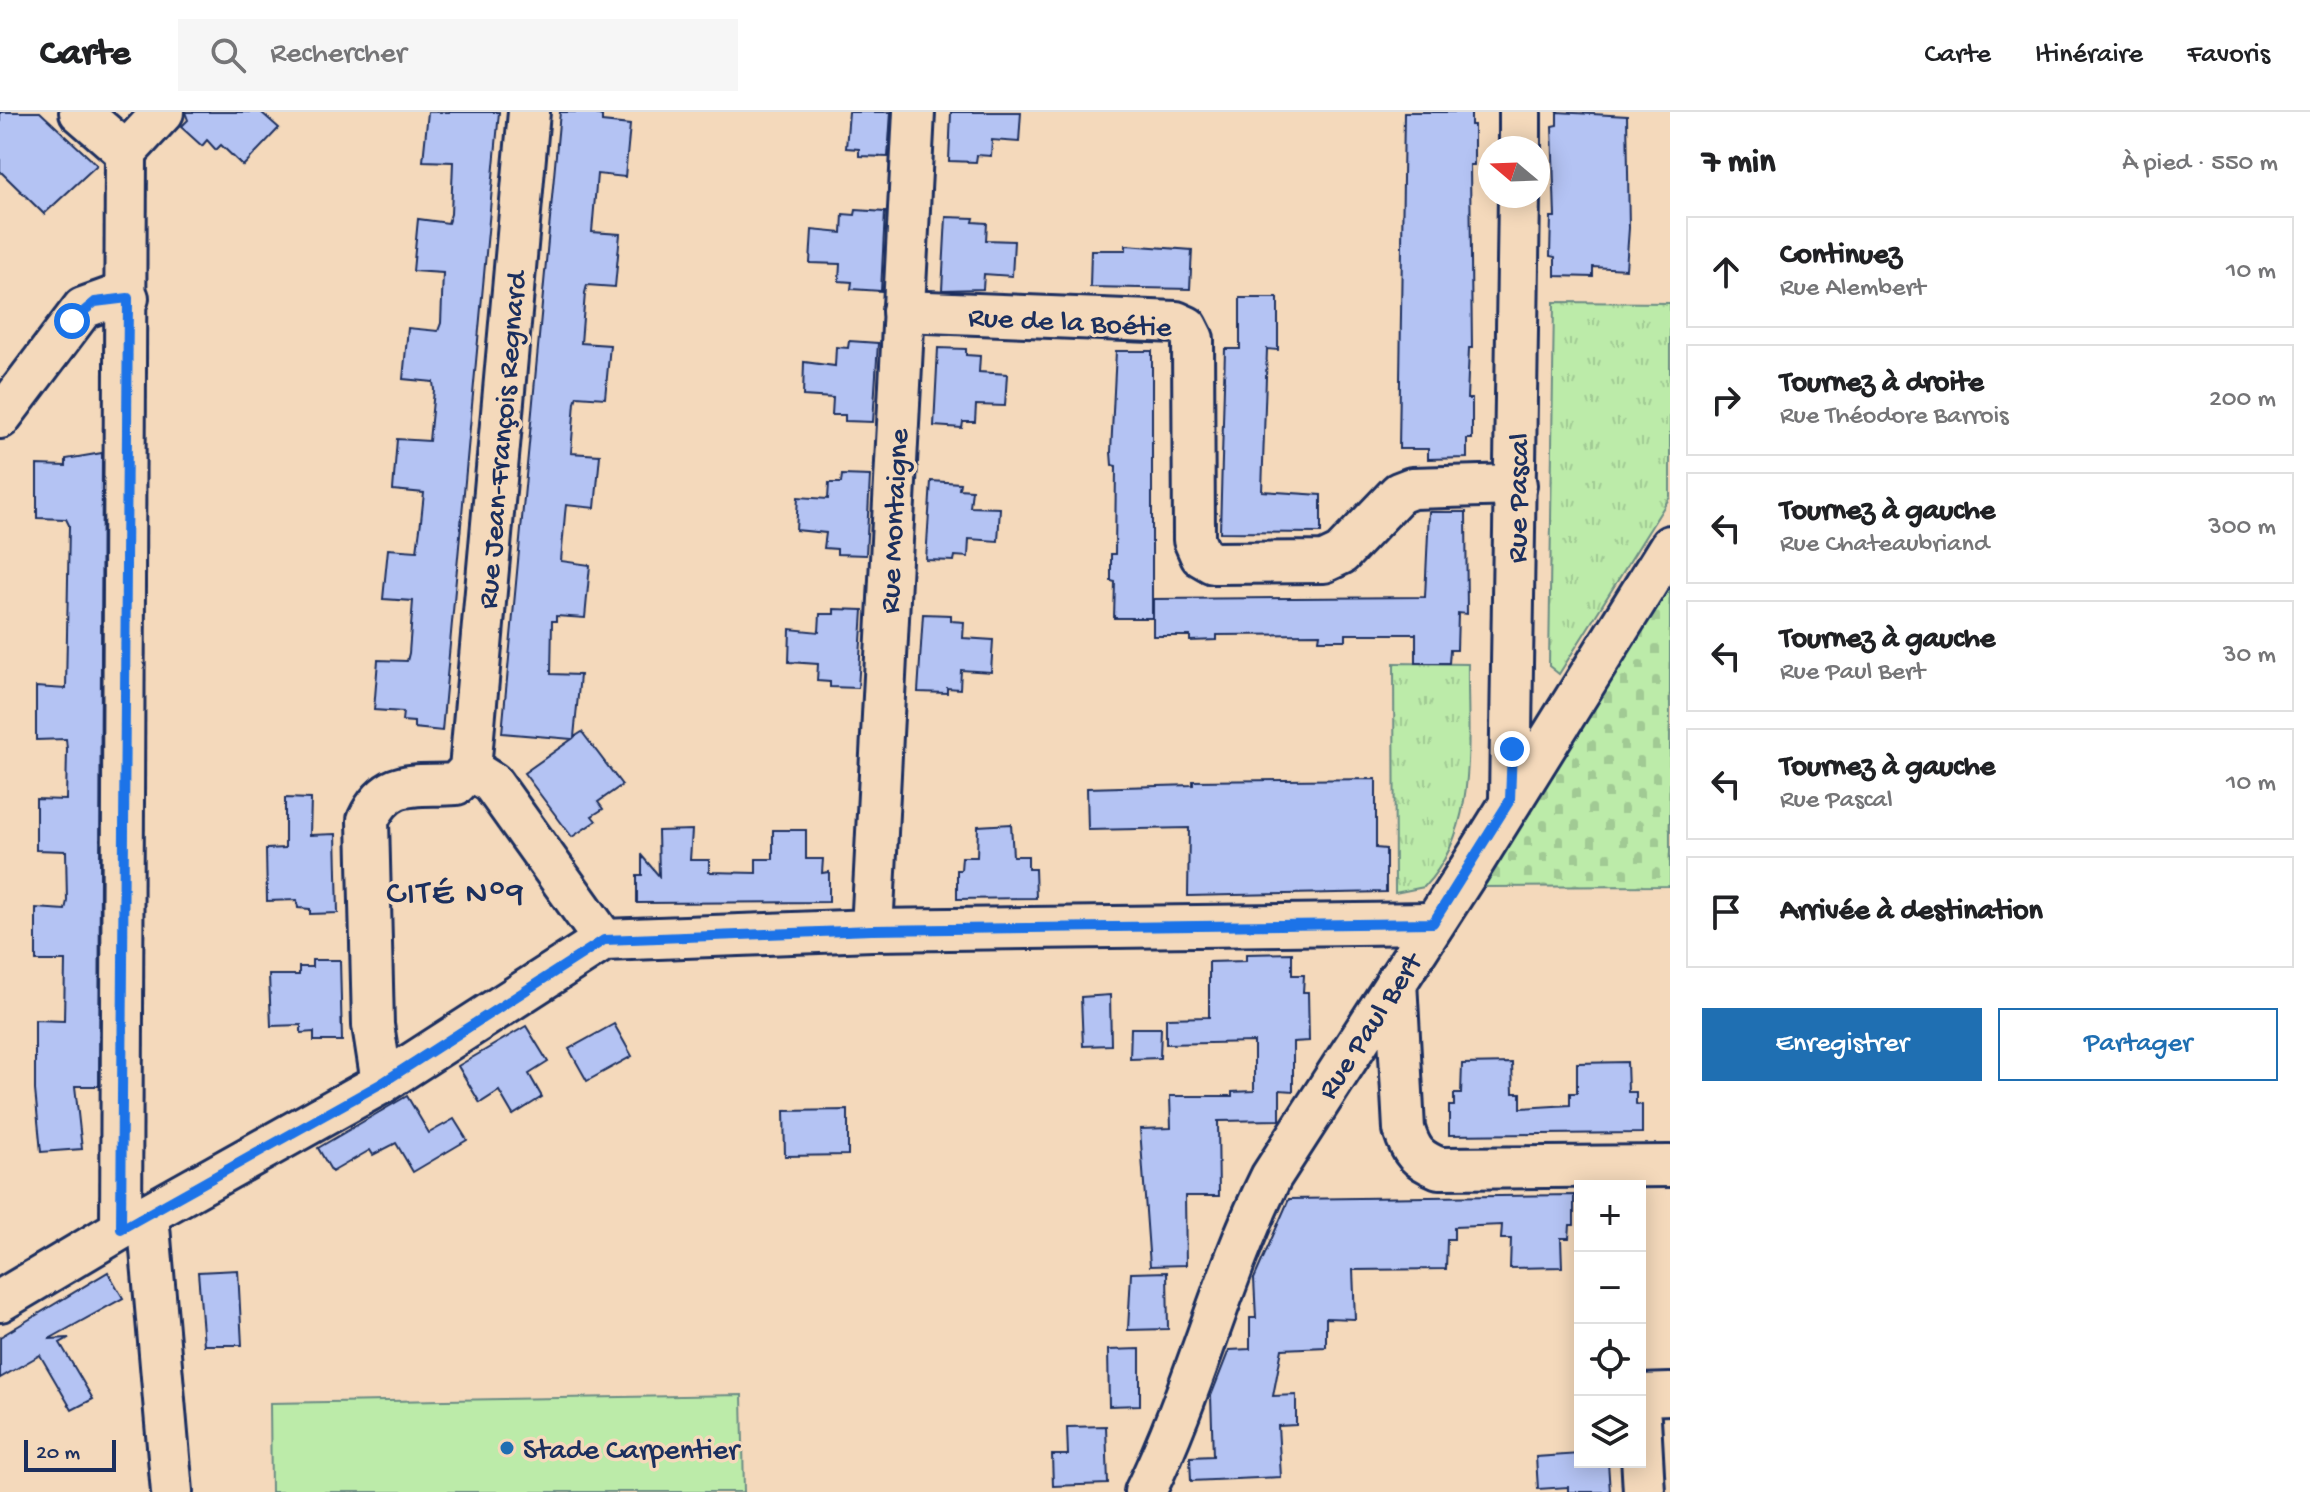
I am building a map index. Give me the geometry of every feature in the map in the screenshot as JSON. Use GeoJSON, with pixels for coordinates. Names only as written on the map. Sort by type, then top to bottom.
{"type":"FeatureCollection","features":[{"type":"Feature","properties":{"kind":"street"},"geometry":{"type":"LineString","coordinates":[[80,112],[126,152]]}},
{"type":"Feature","properties":{"kind":"street"},"geometry":{"type":"LineString","coordinates":[[163,112],[126,152],[134,1222],[172,1492]]}},
{"type":"Feature","properties":{"kind":"street","name":"Rue Jean-François Regnard"},"geometry":{"type":"LineString","coordinates":[[470,769],[529,112]]}},
{"type":"Feature","properties":{"kind":"street","name":"Rue Montaigne"},"geometry":{"type":"LineString","coordinates":[[872,930],[914,112]]}},
{"type":"Feature","properties":{"kind":"street"},"geometry":{"type":"LineString","coordinates":[[1520,112],[1520,136]]}},
{"type":"Feature","properties":{"kind":"street","name":"Rue Pascal"},"geometry":{"type":"LineString","coordinates":[[1510,800],[1519,208]]}},
{"type":"Feature","properties":{"kind":"street"},"geometry":{"type":"LineString","coordinates":[[0,418],[83,308],[111,298],[128,298]]}},
{"type":"Feature","properties":{"kind":"street","name":"Rue de la Boétie"},"geometry":{"type":"LineString","coordinates":[[903,311],[1176,322],[1187,327],[1193,339],[1194,540],[1201,556],[1213,563],[1324,562],[1341,554],[1399,493],[1412,488],[1516,485]]}},
{"type":"Feature","properties":{"kind":"street","name":"Rue Paul Bert"},"geometry":{"type":"LineString","coordinates":[[1145,1492],[1179,1414],[1252,1216],[1271,1177],[1670,546]]}},
{"type":"Feature","properties":{"kind":"street"},"geometry":{"type":"LineString","coordinates":[[382,1083],[373,1025],[368,820],[377,799],[391,789],[456,784],[470,769],[492,783],[586,910],[604,940]]}},
{"type":"Feature","properties":{"kind":"street"},"geometry":{"type":"LineString","coordinates":[[0,1301],[382,1083],[604,940],[872,930],[1433,923]]}},
{"type":"Feature","properties":{"kind":"street"},"geometry":{"type":"LineString","coordinates":[[1396,981],[1404,1129],[1410,1150],[1420,1160],[1439,1168],[1627,1176],[1670,1166]]}},
{"type":"Feature","properties":{"kind":"street"},"geometry":{"type":"LineString","coordinates":[[1646,1395],[1670,1394]]}},
{"type":"Feature","properties":{"kind":"street"},"geometry":{"type":"LineString","coordinates":[[1643,1468],[1644,1492]]}},
{"type":"Feature","properties":{"kind":"green space"},"geometry":{"type":"Polygon","coordinates":[[[1554,302],[1670,303],[1670,497],[1559,674],[1549,666],[1554,302]]]}},
{"type":"Feature","properties":{"kind":"green space"},"geometry":{"type":"Polygon","coordinates":[[[1670,587],[1670,886],[1481,887],[1670,587]]]}},
{"type":"Feature","properties":{"kind":"green space"},"geometry":{"type":"Polygon","coordinates":[[[1394,663],[1468,664],[1469,722],[1467,781],[1454,838],[1442,864],[1424,887],[1395,893],[1394,663]]]}},
{"type":"Feature","properties":{"kind":"green space","name":"Stade Carpentier"},"geometry":{"type":"Polygon","coordinates":[[[742,1395],[744,1492],[271,1492],[270,1403],[742,1395]]]}},
{"type":"Feature","properties":{"kind":"building"},"geometry":{"type":"Polygon","coordinates":[[[0,112],[40,112],[97,165],[44,214],[0,171],[0,112]]]}},
{"type":"Feature","properties":{"kind":"building"},"geometry":{"type":"Polygon","coordinates":[[[185,112],[261,112],[279,128],[243,166],[221,145],[216,150],[207,140],[202,146],[181,127],[188,120],[185,112]]]}},
{"type":"Feature","properties":{"kind":"building"},"geometry":{"type":"Polygon","coordinates":[[[428,112],[499,112],[442,731],[414,728],[414,722],[402,721],[403,712],[374,710],[378,660],[407,661],[409,653],[413,601],[383,599],[388,549],[417,551],[424,493],[393,490],[397,439],[429,441],[434,390],[433,382],[403,379],[408,328],[438,331],[441,323],[443,273],[413,271],[418,219],[448,223],[451,214],[453,162],[423,161],[428,112]]]}},
{"type":"Feature","properties":{"kind":"building"},"geometry":{"type":"Polygon","coordinates":[[[560,112],[590,112],[602,116],[602,122],[630,125],[625,177],[597,174],[592,232],[620,234],[615,287],[587,285],[581,343],[610,345],[605,398],[577,396],[571,453],[600,455],[595,508],[566,505],[561,561],[590,565],[585,618],[556,616],[556,621],[552,621],[551,674],[580,675],[574,737],[582,732],[622,785],[598,802],[603,809],[592,816],[596,821],[572,837],[524,773],[572,739],[502,733],[560,112]]]}},
{"type":"Feature","properties":{"kind":"building"},"geometry":{"type":"Polygon","coordinates":[[[849,112],[891,112],[888,157],[859,156],[859,149],[846,148],[849,112]]]}},
{"type":"Feature","properties":{"kind":"building"},"geometry":{"type":"Polygon","coordinates":[[[951,112],[1021,112],[1019,142],[992,140],[991,156],[977,155],[976,162],[949,161],[951,112]]]}},
{"type":"Feature","properties":{"kind":"building"},"geometry":{"type":"Polygon","coordinates":[[[1404,112],[1471,112],[1471,125],[1474,125],[1474,165],[1470,165],[1472,348],[1469,348],[1467,399],[1472,399],[1472,439],[1467,439],[1467,458],[1428,459],[1428,449],[1399,449],[1404,112]]]}},
{"type":"Feature","properties":{"kind":"building"},"geometry":{"type":"Polygon","coordinates":[[[1557,112],[1627,116],[1629,228],[1626,269],[1593,267],[1593,277],[1555,276],[1555,257],[1550,256],[1551,217],[1555,217],[1552,126],[1557,125],[1557,112]]]}},
{"type":"Feature","properties":{"kind":"building"},"geometry":{"type":"Polygon","coordinates":[[[856,210],[885,212],[881,291],[851,289],[852,282],[839,281],[840,264],[810,263],[812,230],[842,233],[843,214],[855,215],[856,210]]]}},
{"type":"Feature","properties":{"kind":"building"},"geometry":{"type":"Polygon","coordinates":[[[946,217],[974,218],[973,222],[987,223],[986,240],[1014,241],[1012,276],[984,274],[983,289],[942,290],[946,217]]]}},
{"type":"Feature","properties":{"kind":"building"},"geometry":{"type":"Polygon","coordinates":[[[1126,245],[1192,250],[1190,289],[1090,287],[1091,250],[1126,250],[1126,245]]]}},
{"type":"Feature","properties":{"kind":"building"},"geometry":{"type":"Polygon","coordinates":[[[1240,298],[1278,298],[1278,350],[1267,349],[1262,491],[1321,495],[1321,533],[1220,532],[1225,349],[1240,349],[1240,298]]]}},
{"type":"Feature","properties":{"kind":"building"},"geometry":{"type":"Polygon","coordinates":[[[849,341],[878,343],[873,422],[845,421],[845,415],[832,415],[833,398],[803,396],[804,362],[835,366],[836,347],[848,348],[849,341]]]}},
{"type":"Feature","properties":{"kind":"building"},"geometry":{"type":"Polygon","coordinates":[[[938,348],[966,349],[966,355],[980,356],[979,372],[1007,374],[1005,406],[976,405],[975,422],[963,422],[962,428],[934,426],[938,348]]]}},
{"type":"Feature","properties":{"kind":"building"},"geometry":{"type":"Polygon","coordinates":[[[1116,351],[1152,351],[1152,618],[1114,618],[1115,582],[1111,581],[1111,554],[1115,554],[1116,466],[1112,465],[1111,452],[1116,351]]]}},
{"type":"Feature","properties":{"kind":"building"},"geometry":{"type":"Polygon","coordinates":[[[102,453],[99,1086],[75,1086],[82,1149],[41,1152],[35,1090],[35,1020],[64,1021],[65,961],[36,961],[36,908],[65,910],[67,901],[66,851],[36,850],[36,799],[66,800],[67,749],[66,739],[36,740],[36,687],[66,689],[69,525],[66,519],[37,518],[37,465],[66,466],[66,459],[102,453]]]}},
{"type":"Feature","properties":{"kind":"building"},"geometry":{"type":"Polygon","coordinates":[[[842,475],[870,476],[866,555],[837,554],[837,549],[824,548],[826,533],[796,530],[798,497],[828,499],[829,483],[841,483],[842,475]]]}},
{"type":"Feature","properties":{"kind":"building"},"geometry":{"type":"Polygon","coordinates":[[[931,481],[960,483],[959,489],[972,490],[970,507],[1000,508],[998,541],[969,539],[968,557],[955,556],[954,561],[926,560],[931,481]]]}},
{"type":"Feature","properties":{"kind":"building"},"geometry":{"type":"Polygon","coordinates":[[[1429,512],[1466,512],[1467,614],[1458,613],[1457,650],[1450,650],[1449,663],[1416,663],[1416,634],[1346,634],[1346,640],[1319,640],[1320,634],[1217,635],[1217,640],[1190,641],[1190,636],[1153,636],[1153,599],[1425,597],[1429,512]]]}},
{"type":"Feature","properties":{"kind":"building"},"geometry":{"type":"Polygon","coordinates":[[[834,609],[863,610],[858,688],[830,687],[830,682],[817,681],[818,664],[789,662],[790,629],[819,632],[820,614],[834,614],[834,609]]]}},
{"type":"Feature","properties":{"kind":"building"},"geometry":{"type":"Polygon","coordinates":[[[923,614],[951,615],[951,621],[964,622],[963,638],[993,640],[991,672],[961,670],[960,689],[947,688],[947,693],[918,692],[923,614]]]}},
{"type":"Feature","properties":{"kind":"building"},"geometry":{"type":"Polygon","coordinates":[[[1376,779],[1376,848],[1386,849],[1386,892],[1188,896],[1189,828],[1088,830],[1087,788],[1193,785],[1193,781],[1376,779]]]}},
{"type":"Feature","properties":{"kind":"building"},"geometry":{"type":"Polygon","coordinates":[[[285,798],[311,799],[310,835],[336,834],[338,913],[310,914],[310,909],[298,908],[297,900],[267,901],[266,849],[285,848],[285,798]]]}},
{"type":"Feature","properties":{"kind":"building"},"geometry":{"type":"Polygon","coordinates":[[[1011,824],[1013,856],[1028,856],[1028,869],[1035,869],[1036,898],[957,899],[957,870],[961,870],[962,857],[977,857],[978,826],[1011,824]]]}},
{"type":"Feature","properties":{"kind":"building"},"geometry":{"type":"Polygon","coordinates":[[[692,830],[690,860],[709,860],[709,872],[756,873],[756,859],[773,859],[773,830],[806,830],[806,859],[823,859],[822,873],[829,872],[829,902],[637,903],[637,875],[642,875],[642,856],[659,876],[658,831],[692,830]]]}},
{"type":"Feature","properties":{"kind":"building"},"geometry":{"type":"Polygon","coordinates":[[[1292,953],[1292,975],[1304,975],[1303,992],[1308,992],[1309,1041],[1293,1042],[1293,1091],[1280,1090],[1280,1120],[1218,1121],[1219,1196],[1185,1196],[1186,1265],[1150,1266],[1140,1129],[1171,1128],[1170,1096],[1232,1096],[1232,1092],[1254,1091],[1254,1042],[1166,1044],[1166,1018],[1209,1017],[1209,962],[1246,961],[1246,954],[1292,953]]]}},
{"type":"Feature","properties":{"kind":"building"},"geometry":{"type":"Polygon","coordinates":[[[312,960],[340,960],[342,1041],[314,1041],[314,1032],[301,1033],[301,1025],[271,1026],[269,975],[299,975],[299,967],[312,967],[312,960]]]}},
{"type":"Feature","properties":{"kind":"building"},"geometry":{"type":"Polygon","coordinates":[[[1110,995],[1111,1045],[1083,1046],[1081,997],[1110,995]]]}},
{"type":"Feature","properties":{"kind":"building"},"geometry":{"type":"Polygon","coordinates":[[[614,1024],[632,1056],[587,1081],[569,1049],[614,1024]]]}},
{"type":"Feature","properties":{"kind":"building"},"geometry":{"type":"Polygon","coordinates":[[[526,1026],[548,1062],[529,1074],[542,1097],[513,1115],[499,1091],[480,1103],[458,1066],[526,1026]]]}},
{"type":"Feature","properties":{"kind":"building"},"geometry":{"type":"Polygon","coordinates":[[[1131,1028],[1161,1028],[1160,1058],[1130,1059],[1131,1028]]]}},
{"type":"Feature","properties":{"kind":"building"},"geometry":{"type":"Polygon","coordinates":[[[1627,1062],[1628,1092],[1636,1092],[1636,1104],[1642,1105],[1642,1133],[1449,1135],[1449,1106],[1454,1106],[1454,1094],[1461,1094],[1462,1064],[1512,1063],[1513,1093],[1521,1093],[1521,1108],[1570,1105],[1570,1093],[1577,1093],[1577,1063],[1627,1062]]]}},
{"type":"Feature","properties":{"kind":"building"},"geometry":{"type":"Polygon","coordinates":[[[407,1096],[429,1133],[454,1119],[467,1140],[413,1172],[396,1143],[373,1155],[370,1150],[332,1172],[318,1148],[407,1096]]]}},
{"type":"Feature","properties":{"kind":"building"},"geometry":{"type":"Polygon","coordinates":[[[848,1110],[848,1155],[785,1156],[784,1111],[848,1110]]]}},
{"type":"Feature","properties":{"kind":"building"},"geometry":{"type":"Polygon","coordinates":[[[1574,1195],[1574,1225],[1570,1225],[1569,1238],[1561,1238],[1562,1267],[1510,1268],[1511,1239],[1501,1239],[1502,1225],[1454,1227],[1454,1239],[1447,1239],[1446,1269],[1353,1270],[1355,1319],[1326,1318],[1326,1347],[1282,1349],[1273,1396],[1296,1395],[1296,1425],[1278,1426],[1281,1477],[1191,1481],[1190,1457],[1213,1456],[1211,1396],[1229,1350],[1250,1349],[1250,1318],[1256,1318],[1254,1279],[1289,1199],[1574,1195]]]}},
{"type":"Feature","properties":{"kind":"building"},"geometry":{"type":"Polygon","coordinates":[[[238,1270],[242,1345],[204,1345],[198,1272],[238,1270]]]}},
{"type":"Feature","properties":{"kind":"building"},"geometry":{"type":"Polygon","coordinates":[[[108,1272],[123,1298],[49,1339],[69,1338],[60,1343],[93,1399],[72,1410],[40,1355],[0,1378],[0,1337],[108,1272]]]}},
{"type":"Feature","properties":{"kind":"building"},"geometry":{"type":"Polygon","coordinates":[[[1167,1272],[1168,1329],[1128,1330],[1131,1273],[1167,1272]]]}},
{"type":"Feature","properties":{"kind":"building"},"geometry":{"type":"Polygon","coordinates":[[[1140,1349],[1140,1405],[1109,1406],[1108,1350],[1140,1349]]]}},
{"type":"Feature","properties":{"kind":"building"},"geometry":{"type":"Polygon","coordinates":[[[1106,1426],[1108,1484],[1053,1486],[1052,1455],[1068,1455],[1067,1427],[1106,1426]]]}},
{"type":"Feature","properties":{"kind":"building"},"geometry":{"type":"Polygon","coordinates":[[[1574,1454],[1574,1468],[1608,1468],[1610,1492],[1568,1492],[1568,1487],[1538,1489],[1536,1457],[1574,1454]]]}},
{"type":"Feature","properties":{"kind":"place","name":"Stade Carpentier"},"geometry":{"type":"Point","coordinates":[507,1448]}},
{"type":"Feature","properties":{"kind":"district","name":"CITÉ N°9"},"geometry":{"type":"Point","coordinates":[456,890]}},
{"type":"Feature","properties":{"kind":"route"},"geometry":{"type":"LineString","coordinates":[[72,321],[83,308],[95,302],[128,298],[121,1229],[382,1083],[604,940],[872,930],[1433,923],[1510,800],[1512,749]]}}]}
